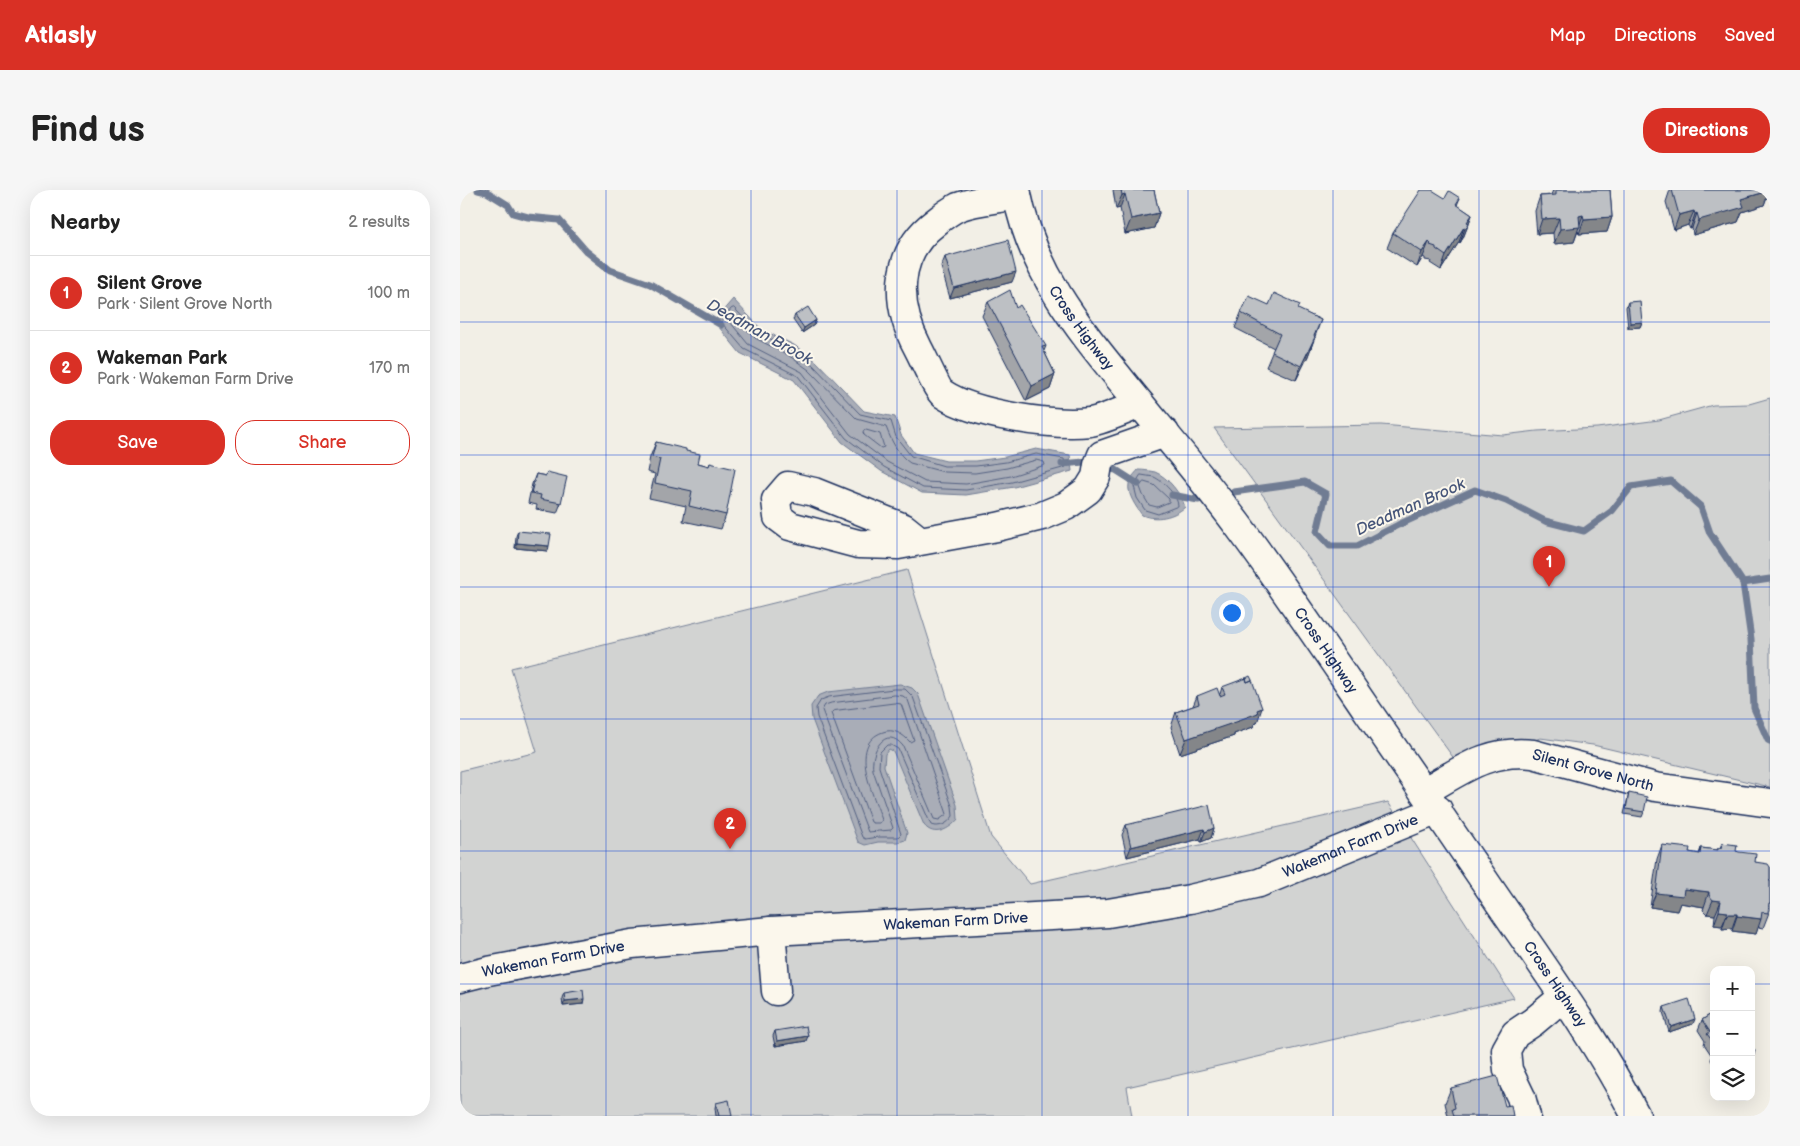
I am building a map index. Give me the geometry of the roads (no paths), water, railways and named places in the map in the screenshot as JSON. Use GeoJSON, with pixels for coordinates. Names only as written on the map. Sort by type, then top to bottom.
{"type":"FeatureCollection","features":[{"type":"Feature","properties":{"kind":"street"},"geometry":{"type":"LineString","coordinates":[[1016,193],[958,207],[927,228],[905,262],[902,282],[903,306],[911,335],[942,393],[974,409],[1046,422],[1092,422],[1140,404]]}},
{"type":"Feature","properties":{"kind":"street","name":"Cross Highway"},"geometry":{"type":"LineString","coordinates":[[1016,193],[1028,236],[1052,287],[1082,332],[1198,474],[1252,544],[1431,801],[1564,997],[1602,1055],[1636,1116]]}},
{"type":"Feature","properties":{"kind":"street"},"geometry":{"type":"LineString","coordinates":[[919,540],[997,527],[1042,516],[1066,506],[1088,490],[1099,466],[1165,433]]}},
{"type":"Feature","properties":{"kind":"street","name":"Silent Grove North"},"geometry":{"type":"LineString","coordinates":[[1431,801],[1478,761],[1505,753],[1520,753],[1533,754],[1655,787],[1770,803]]}},
{"type":"Feature","properties":{"kind":"street","name":"Wakeman Farm Drive"},"geometry":{"type":"LineString","coordinates":[[460,978],[632,944],[771,931],[1108,913],[1157,906],[1259,883],[1431,801]]}},
{"type":"Feature","properties":{"kind":"street"},"geometry":{"type":"LineString","coordinates":[[771,931],[776,991]]}},
{"type":"Feature","properties":{"kind":"street"},"geometry":{"type":"LineString","coordinates":[[1526,1116],[1521,1097],[1508,1070],[1506,1050],[1515,1034],[1564,997]]}},
{"type":"Feature","properties":{"kind":"water"},"geometry":{"type":"Polygon","coordinates":[[[733,299],[761,329],[794,345],[816,361],[864,411],[895,417],[901,435],[914,453],[946,461],[975,461],[1005,457],[1036,449],[1070,455],[1072,471],[1014,487],[966,495],[922,493],[881,471],[842,442],[794,380],[740,353],[714,321],[733,299]]]}},
{"type":"Feature","properties":{"kind":"water"},"geometry":{"type":"Polygon","coordinates":[[[1138,470],[1160,474],[1177,492],[1185,507],[1165,517],[1153,518],[1142,515],[1129,492],[1130,480],[1138,470]]]}},
{"type":"Feature","properties":{"kind":"water"},"geometry":{"type":"Polygon","coordinates":[[[900,684],[912,688],[918,694],[957,805],[958,819],[942,831],[932,831],[924,825],[893,751],[889,749],[885,754],[884,766],[907,833],[905,840],[899,842],[878,842],[865,845],[858,842],[812,719],[811,706],[818,696],[828,692],[900,684]]]}},
{"type":"Feature","properties":{"kind":"waterway","name":"Deadman Brook"},"geometry":{"type":"LineString","coordinates":[[478,190],[487,192],[508,205],[513,213],[528,217],[559,220],[586,251],[610,270],[650,284],[721,325]]}},
{"type":"Feature","properties":{"kind":"waterway","name":"Deadman Brook"},"geometry":{"type":"LineString","coordinates":[[1062,464],[1084,462],[1093,464]]}},
{"type":"Feature","properties":{"kind":"waterway","name":"Deadman Brook"},"geometry":{"type":"LineString","coordinates":[[1103,467],[1116,470],[1138,484]]}},
{"type":"Feature","properties":{"kind":"waterway","name":"Deadman Brook"},"geometry":{"type":"LineString","coordinates":[[1234,492],[1305,482],[1326,494],[1317,532],[1330,546],[1357,546],[1475,490],[1506,501],[1545,521],[1584,531],[1612,511],[1631,487],[1671,481],[1701,507],[1710,533],[1743,583],[1751,639],[1754,708],[1770,741]]}},
{"type":"Feature","properties":{"kind":"waterway","name":"Deadman Brook"},"geometry":{"type":"LineString","coordinates":[[1172,495],[1198,500]]}},
{"type":"Feature","properties":{"kind":"waterway"},"geometry":{"type":"LineString","coordinates":[[1743,583],[1770,579]]}},
{"type":"Feature","properties":{"kind":"place","name":"Silent Grove"},"geometry":{"type":"Point","coordinates":[1549,587]}},
{"type":"Feature","properties":{"kind":"place","name":"Wakeman Park"},"geometry":{"type":"Point","coordinates":[730,849]}}]}
